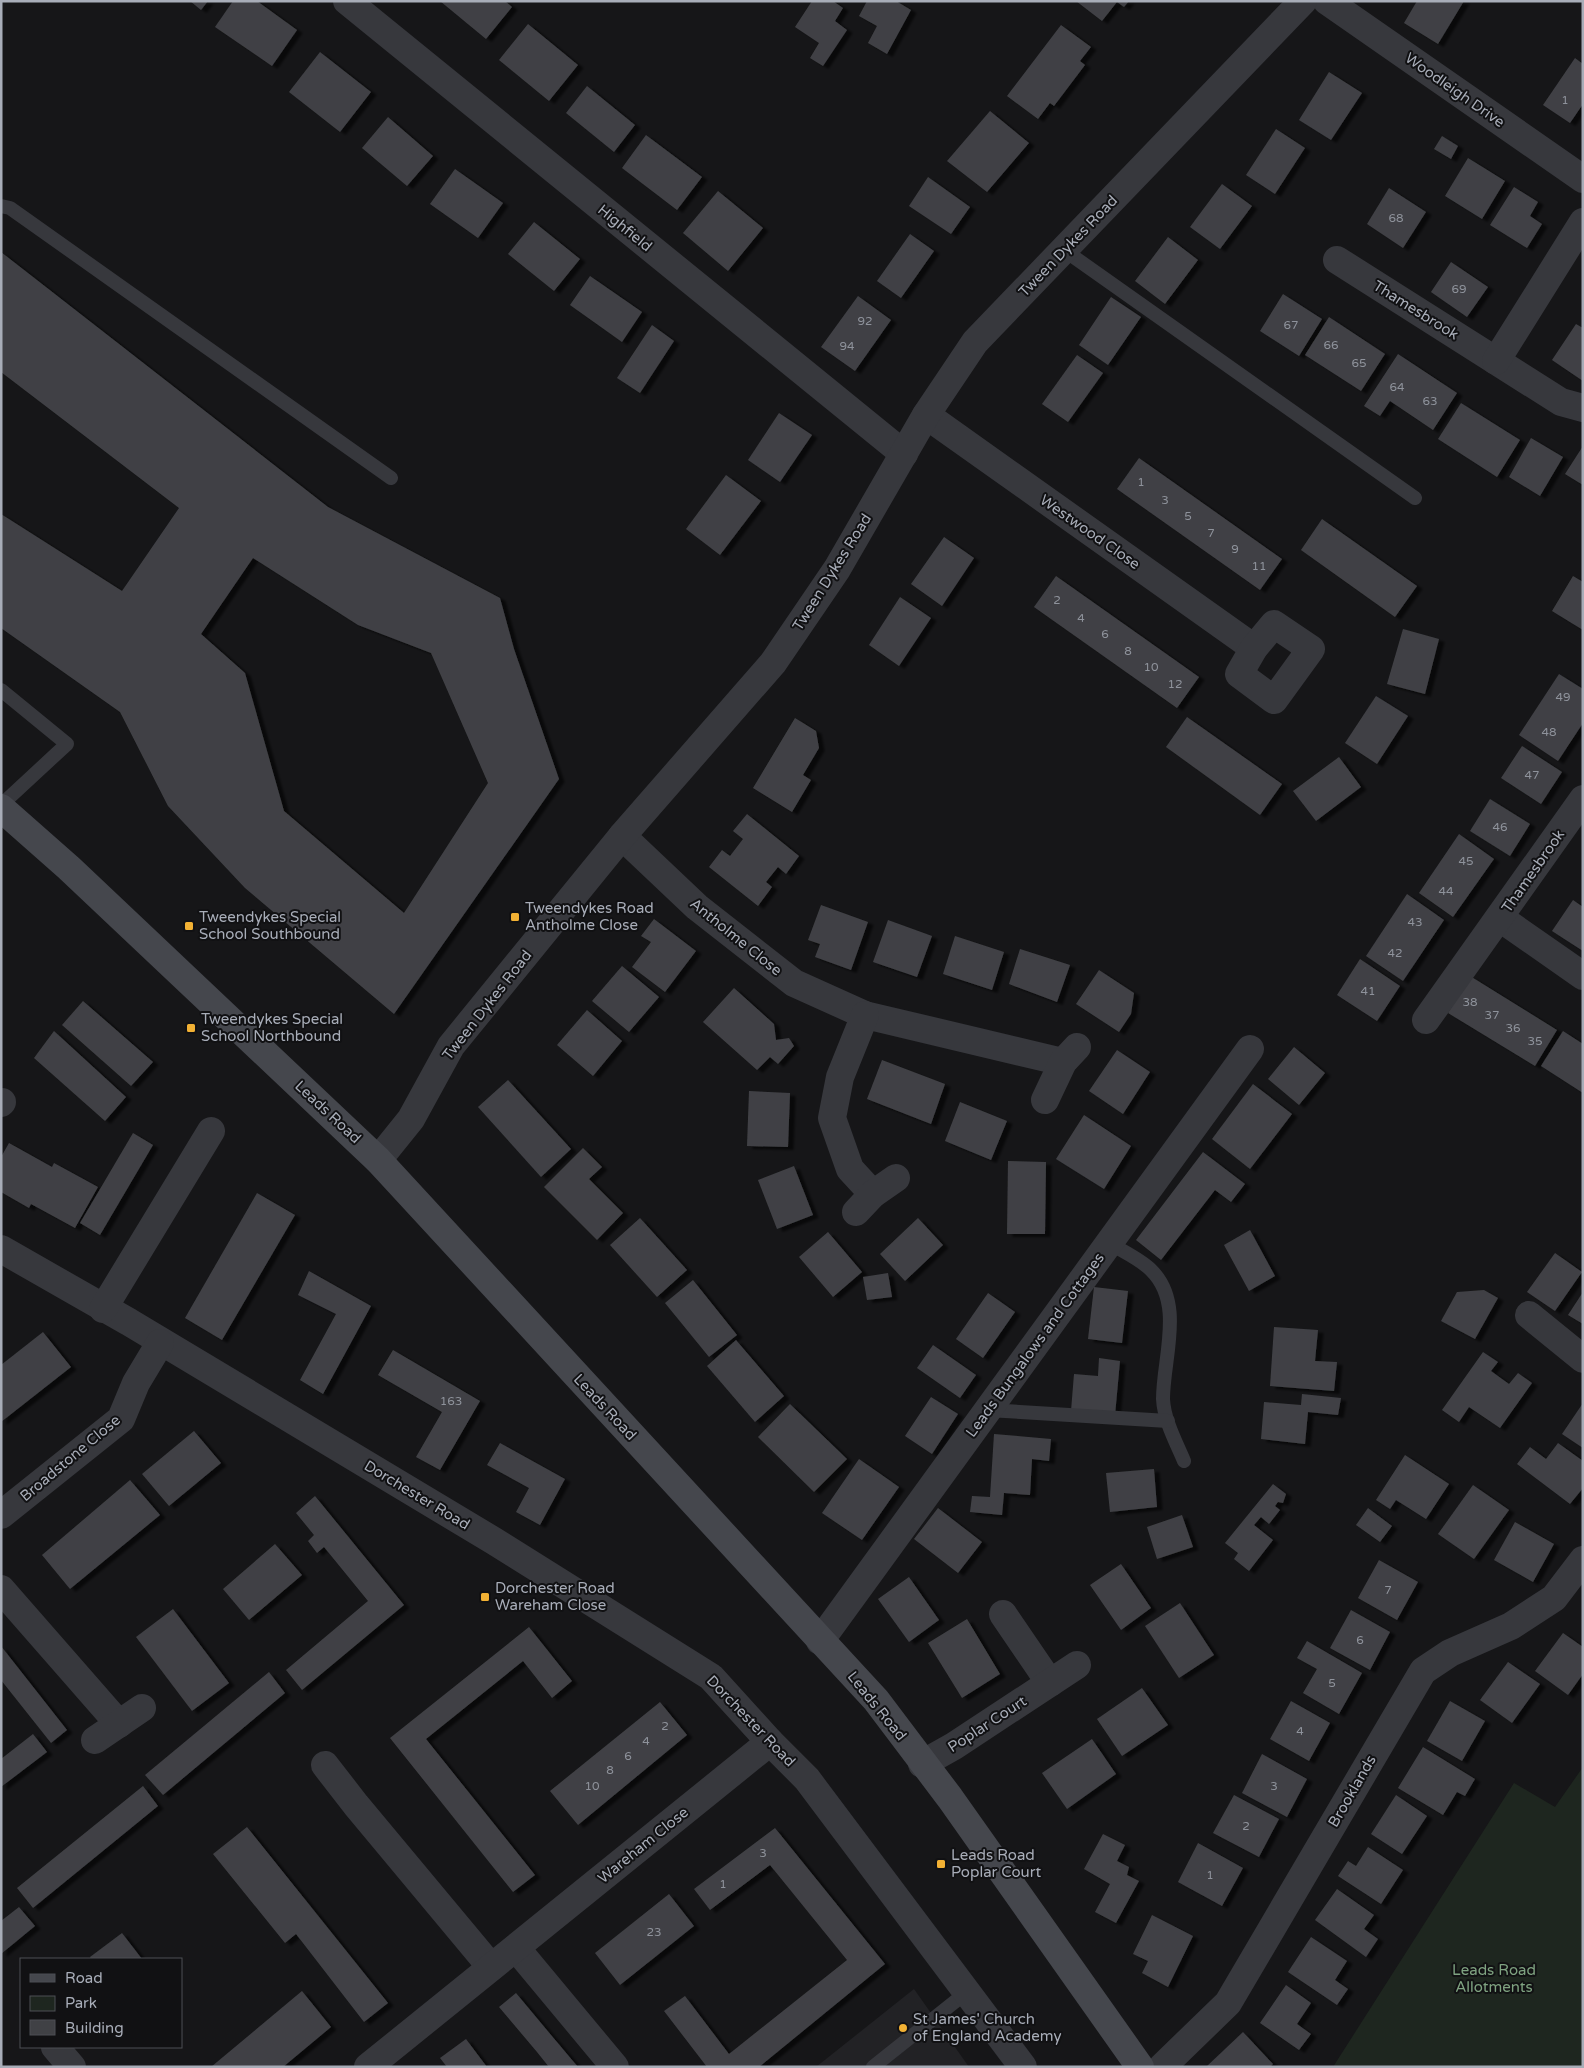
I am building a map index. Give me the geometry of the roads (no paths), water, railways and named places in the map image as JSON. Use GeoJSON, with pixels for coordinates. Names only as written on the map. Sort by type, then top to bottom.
{"type":"FeatureCollection","features":[{"type":"Feature","properties":{"kind":"main road","name":"Leads Road"},"geometry":{"type":"LineString","coordinates":[[1,806],[378,1160],[876,1700],[922,1764],[950,1798],[1140,2067]]}},
{"type":"Feature","properties":{"kind":"street","name":"Highfield"},"geometry":{"type":"LineString","coordinates":[[347,1],[904,454]]}},
{"type":"Feature","properties":{"kind":"street","name":"Tween Dykes Road"},"geometry":{"type":"LineString","coordinates":[[378,1160],[411,1119],[452,1046],[622,836],[773,663],[837,570],[926,415],[975,342],[1303,1]]}},
{"type":"Feature","properties":{"kind":"street","name":"Woodleigh Drive"},"geometry":{"type":"LineString","coordinates":[[1327,1],[1583,179]]}},
{"type":"Feature","properties":{"kind":"street"},"geometry":{"type":"LineString","coordinates":[[1496,361],[1583,222]]}},
{"type":"Feature","properties":{"kind":"street","name":"Thamesbrook"},"geometry":{"type":"LineString","coordinates":[[1337,260],[1561,402],[1583,408]]}},
{"type":"Feature","properties":{"kind":"street","name":"Westwood Close"},"geometry":{"type":"LineString","coordinates":[[926,415],[1254,648]]}},
{"type":"Feature","properties":{"kind":"street","name":"Thamesbrook"},"geometry":{"type":"LineString","coordinates":[[1426,1020],[1583,799]]}},
{"type":"Feature","properties":{"kind":"street","name":"Antholme Close"},"geometry":{"type":"LineString","coordinates":[[622,836],[697,907],[794,984],[865,1015],[1070,1054],[1045,1100]]}},
{"type":"Feature","properties":{"kind":"street","name":"Thamesbrook"},"geometry":{"type":"LineString","coordinates":[[1500,918],[1583,976]]}},
{"type":"Feature","properties":{"kind":"street"},"geometry":{"type":"LineString","coordinates":[[865,1015],[840,1077],[832,1118],[850,1169],[865,1203],[896,1178]]}},
{"type":"Feature","properties":{"kind":"street","name":"Leads Bungalows and Cottages"},"geometry":{"type":"LineString","coordinates":[[820,1641],[1250,1049]]}},
{"type":"Feature","properties":{"kind":"street"},"geometry":{"type":"LineString","coordinates":[[103,1309],[211,1131]]}},
{"type":"Feature","properties":{"kind":"street","name":"Dorchester Road"},"geometry":{"type":"LineString","coordinates":[[1,1249],[103,1309],[129,1322],[160,1343],[494,1541],[711,1677],[770,1742],[807,1779],[1023,2067]]}},
{"type":"Feature","properties":{"kind":"street"},"geometry":{"type":"LineString","coordinates":[[1529,1315],[1583,1359]]}},
{"type":"Feature","properties":{"kind":"street","name":"Broadstone Close"},"geometry":{"type":"LineString","coordinates":[[1,1515],[121,1419],[136,1383],[160,1343]]}},
{"type":"Feature","properties":{"kind":"street","name":"Brooklands"},"geometry":{"type":"LineString","coordinates":[[1162,2067],[1228,2003],[1423,1670],[1450,1653],[1511,1626],[1554,1598],[1583,1560]]}},
{"type":"Feature","properties":{"kind":"street"},"geometry":{"type":"LineString","coordinates":[[1,1589],[119,1724]]}},
{"type":"Feature","properties":{"kind":"street"},"geometry":{"type":"LineString","coordinates":[[1003,1614],[1050,1683]]}},
{"type":"Feature","properties":{"kind":"street","name":"Poplar Court"},"geometry":{"type":"LineString","coordinates":[[922,1764],[954,1746],[1076,1665]]}},
{"type":"Feature","properties":{"kind":"street"},"geometry":{"type":"LineString","coordinates":[[95,1740],[142,1708]]}},
{"type":"Feature","properties":{"kind":"street","name":"Wareham Close"},"geometry":{"type":"LineString","coordinates":[[368,2067],[770,1742]]}},
{"type":"Feature","properties":{"kind":"street"},"geometry":{"type":"LineString","coordinates":[[325,1765],[356,1805],[492,1967]]}},
{"type":"Feature","properties":{"kind":"street"},"geometry":{"type":"LineString","coordinates":[[516,1948],[616,2067]]}},
{"type":"Feature","properties":{"kind":"street"},"geometry":{"type":"LineString","coordinates":[[56,2048],[72,2067]]}},
{"type":"Feature","properties":{"kind":"lane"},"geometry":{"type":"LineString","coordinates":[[1,206],[10,208],[391,478]]}},
{"type":"Feature","properties":{"kind":"lane"},"geometry":{"type":"LineString","coordinates":[[1064,250],[1415,498]]}},
{"type":"Feature","properties":{"kind":"lane"},"geometry":{"type":"LineString","coordinates":[[1,690],[67,744],[1,806]]}},
{"type":"Feature","properties":{"kind":"lane"},"geometry":{"type":"LineString","coordinates":[[1109,1243],[1151,1270],[1168,1294],[1170,1341],[1163,1400],[1168,1421],[1184,1461]]}},
{"type":"Feature","properties":{"kind":"lane"},"geometry":{"type":"LineString","coordinates":[[988,1410],[1168,1421]]}},
{"type":"Feature","properties":{"kind":"lane"},"geometry":{"type":"LineString","coordinates":[[873,2067],[967,1992]]}},
{"type":"Feature","properties":{"kind":"place","name":"Tweendykes Road Antholme Close"},"geometry":{"type":"Point","coordinates":[515,917]}},
{"type":"Feature","properties":{"kind":"place","name":"Tweendykes Special School Southbound"},"geometry":{"type":"Point","coordinates":[189,926]}},
{"type":"Feature","properties":{"kind":"place","name":"Tweendykes Special School Northbound"},"geometry":{"type":"Point","coordinates":[191,1028]}},
{"type":"Feature","properties":{"kind":"place","name":"Dorchester Road Wareham Close"},"geometry":{"type":"Point","coordinates":[485,1597]}},
{"type":"Feature","properties":{"kind":"place","name":"Leads Road Poplar Court"},"geometry":{"type":"Point","coordinates":[941,1864]}},
{"type":"Feature","properties":{"kind":"place","name":"St James' Church of England Academy"},"geometry":{"type":"Point","coordinates":[903,2028]}},
{"type":"Feature","properties":{"kind":"park label","name":"Leads Road Allotments"},"geometry":{"type":"Point","coordinates":[1494,1978]}}]}
